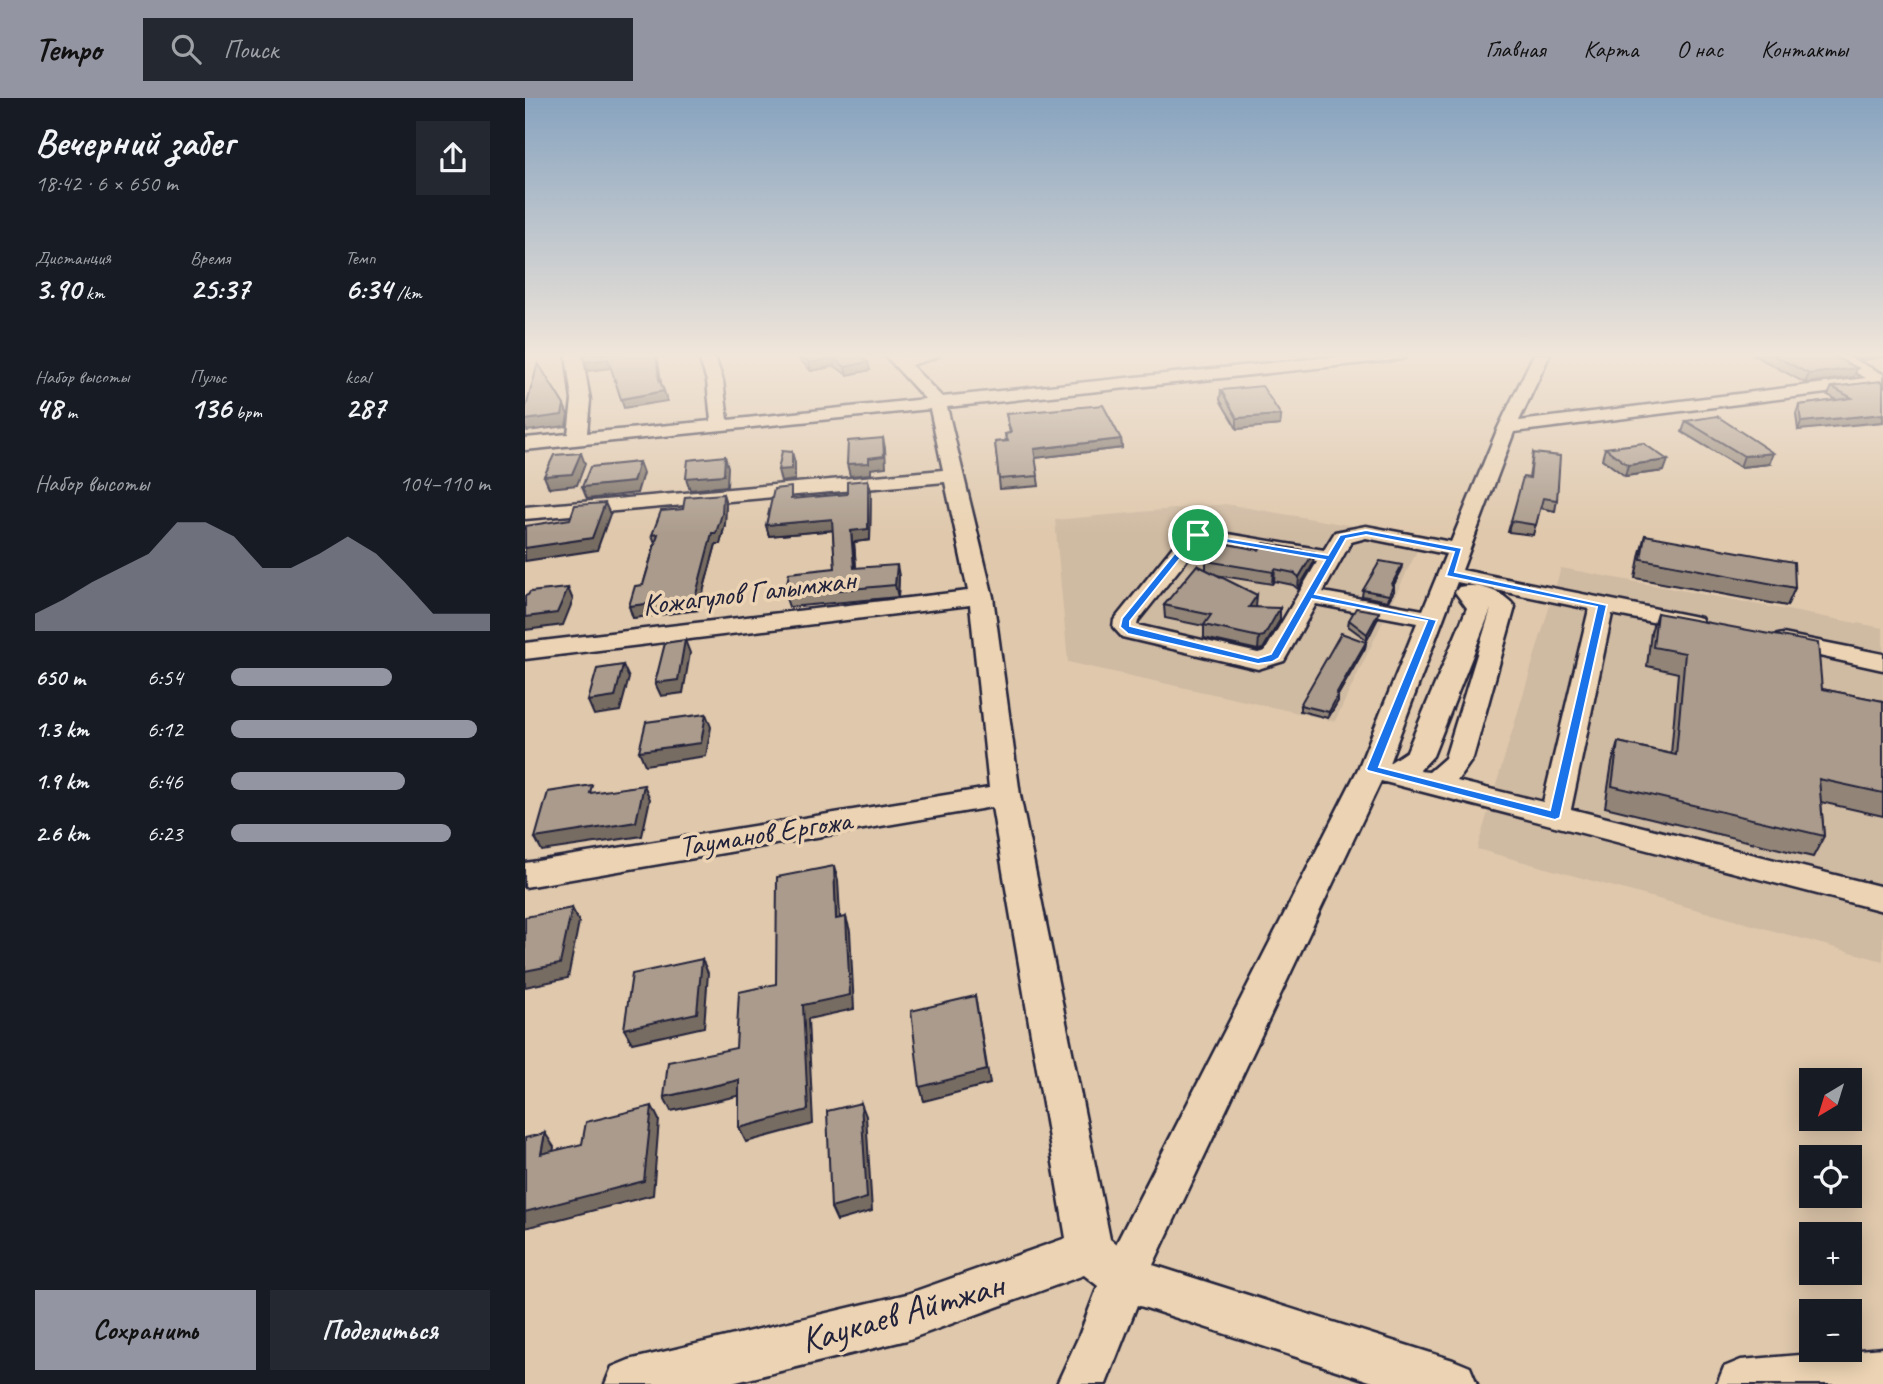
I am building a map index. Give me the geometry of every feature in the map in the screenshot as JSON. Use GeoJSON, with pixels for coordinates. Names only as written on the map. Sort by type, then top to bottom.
{"type":"FeatureCollection","features":[{"type":"Feature","properties":{"kind":"street"},"geometry":{"type":"LineString","coordinates":[[577,439],[580,414]]}},
{"type":"Feature","properties":{"kind":"street"},"geometry":{"type":"LineString","coordinates":[[719,414],[720,426]]}},
{"type":"Feature","properties":{"kind":"street"},"geometry":{"type":"LineString","coordinates":[[525,444],[828,414]]}},
{"type":"Feature","properties":{"kind":"street"},"geometry":{"type":"LineString","coordinates":[[940,414],[981,597],[1005,795],[1107,1264],[1099,1347],[1081,1384]]}},
{"type":"Feature","properties":{"kind":"street"},"geometry":{"type":"LineString","coordinates":[[1107,1264],[1379,771],[1432,620],[1455,576],[1514,414]]}},
{"type":"Feature","properties":{"kind":"street"},"geometry":{"type":"LineString","coordinates":[[1507,428],[1617,414]]}},
{"type":"Feature","properties":{"kind":"street"},"geometry":{"type":"LineString","coordinates":[[525,513],[954,475]]}},
{"type":"Feature","properties":{"kind":"street"},"geometry":{"type":"LineString","coordinates":[[1330,558],[1198,535],[1191,539],[1126,620],[1125,627],[1131,632],[1258,661],[1268,660],[1275,656],[1343,537],[1366,532],[1455,576],[1503,607],[1459,758],[1454,768],[1444,777],[1429,783]]}},
{"type":"Feature","properties":{"kind":"street"},"geometry":{"type":"LineString","coordinates":[[1455,576],[1709,626]]}},
{"type":"Feature","properties":{"kind":"street"},"geometry":{"type":"LineString","coordinates":[[1379,771],[1405,768],[1419,756],[1479,608],[1476,600],[1455,576]]}},
{"type":"Feature","properties":{"kind":"street"},"geometry":{"type":"LineString","coordinates":[[1309,596],[1432,620]]}},
{"type":"Feature","properties":{"kind":"street","name":"Кожагулов Галымжан"},"geometry":{"type":"LineString","coordinates":[[525,651],[981,597]]}},
{"type":"Feature","properties":{"kind":"street"},"geometry":{"type":"LineString","coordinates":[[1555,816],[1602,605]]}},
{"type":"Feature","properties":{"kind":"street"},"geometry":{"type":"LineString","coordinates":[[1763,637],[1883,662]]}},
{"type":"Feature","properties":{"kind":"street"},"geometry":{"type":"LineString","coordinates":[[1379,771],[1883,899]]}},
{"type":"Feature","properties":{"kind":"street","name":"Тауманов Ергожа"},"geometry":{"type":"LineString","coordinates":[[525,875],[1005,795]]}},
{"type":"Feature","properties":{"kind":"street"},"geometry":{"type":"LineString","coordinates":[[1107,1264],[1453,1384]]}},
{"type":"Feature","properties":{"kind":"street","name":"Каукаев Айтжан"},"geometry":{"type":"LineString","coordinates":[[629,1384],[907,1317],[1107,1264]]}},
{"type":"Feature","properties":{"kind":"street"},"geometry":{"type":"LineString","coordinates":[[1741,1384],[1883,1372]]}},
{"type":"Feature","properties":{"kind":"shaded area"},"geometry":{"type":"Polygon","coordinates":[[[1226,504],[1423,538],[1335,721],[1068,662],[1055,520],[1226,504]]]}},
{"type":"Feature","properties":{"kind":"shaded area"},"geometry":{"type":"Polygon","coordinates":[[[1561,568],[1883,628],[1883,961],[1477,849],[1561,568]]]}},
{"type":"Feature","properties":{"kind":"building"},"geometry":{"type":"Polygon","coordinates":[[[525,414],[562,414],[562,415],[525,420],[525,414]]]}},
{"type":"Feature","properties":{"kind":"building"},"geometry":{"type":"Polygon","coordinates":[[[1006,414],[1108,414],[1121,439],[1034,449],[1038,476],[999,479],[995,442],[1008,441],[1005,434],[1011,433],[1006,414]]]}},
{"type":"Feature","properties":{"kind":"building"},"geometry":{"type":"Polygon","coordinates":[[[1235,414],[1281,415],[1237,418],[1235,414]]]}},
{"type":"Feature","properties":{"kind":"building"},"geometry":{"type":"Polygon","coordinates":[[[1800,414],[1883,414],[1801,422],[1800,414]]]}},
{"type":"Feature","properties":{"kind":"building"},"geometry":{"type":"Polygon","coordinates":[[[1717,416],[1773,453],[1744,456],[1686,421],[1717,416]]]}},
{"type":"Feature","properties":{"kind":"building"},"geometry":{"type":"Polygon","coordinates":[[[883,438],[884,456],[869,458],[869,463],[847,464],[848,441],[883,438]]]}},
{"type":"Feature","properties":{"kind":"building"},"geometry":{"type":"Polygon","coordinates":[[[1643,443],[1668,460],[1628,465],[1605,448],[1643,443]]]}},
{"type":"Feature","properties":{"kind":"building"},"geometry":{"type":"Polygon","coordinates":[[[782,451],[792,452],[792,469],[778,470],[782,451]]]}},
{"type":"Feature","properties":{"kind":"building"},"geometry":{"type":"Polygon","coordinates":[[[581,453],[572,474],[544,476],[554,455],[581,453]]]}},
{"type":"Feature","properties":{"kind":"building"},"geometry":{"type":"Polygon","coordinates":[[[1533,453],[1560,456],[1557,500],[1543,498],[1536,525],[1511,521],[1523,477],[1530,478],[1533,453]]]}},
{"type":"Feature","properties":{"kind":"building"},"geometry":{"type":"Polygon","coordinates":[[[725,456],[724,475],[686,478],[688,460],[725,456]]]}},
{"type":"Feature","properties":{"kind":"building"},"geometry":{"type":"Polygon","coordinates":[[[639,462],[633,482],[582,487],[590,467],[639,462]]]}},
{"type":"Feature","properties":{"kind":"building"},"geometry":{"type":"Polygon","coordinates":[[[868,480],[868,529],[851,531],[854,568],[897,565],[895,585],[785,595],[789,573],[835,568],[832,519],[766,525],[774,489],[791,487],[791,499],[847,494],[847,482],[868,480]]]}},
{"type":"Feature","properties":{"kind":"building"},"geometry":{"type":"Polygon","coordinates":[[[723,494],[722,514],[716,533],[712,533],[695,598],[629,606],[635,586],[643,585],[658,534],[652,535],[661,511],[683,509],[685,497],[723,494]]]}},
{"type":"Feature","properties":{"kind":"building"},"geometry":{"type":"Polygon","coordinates":[[[605,503],[592,538],[525,548],[525,526],[570,519],[575,505],[605,503]]]}},
{"type":"Feature","properties":{"kind":"building"},"geometry":{"type":"Polygon","coordinates":[[[1210,535],[1227,544],[1259,550],[1264,543],[1314,552],[1299,577],[1294,573],[1275,569],[1273,572],[1206,561],[1210,535]]]}},
{"type":"Feature","properties":{"kind":"building"},"geometry":{"type":"Polygon","coordinates":[[[1645,535],[1794,562],[1795,588],[1641,559],[1645,535]]]}},
{"type":"Feature","properties":{"kind":"building"},"geometry":{"type":"Polygon","coordinates":[[[1380,561],[1402,565],[1389,595],[1363,590],[1380,561]]]}},
{"type":"Feature","properties":{"kind":"building"},"geometry":{"type":"Polygon","coordinates":[[[1197,565],[1257,595],[1249,607],[1280,608],[1264,636],[1204,625],[1211,615],[1164,605],[1197,565]]]}},
{"type":"Feature","properties":{"kind":"building"},"geometry":{"type":"Polygon","coordinates":[[[568,588],[557,613],[525,617],[525,596],[530,592],[568,588]]]}},
{"type":"Feature","properties":{"kind":"building"},"geometry":{"type":"Polygon","coordinates":[[[1356,608],[1379,612],[1367,634],[1349,620],[1356,608]]]}},
{"type":"Feature","properties":{"kind":"building"},"geometry":{"type":"Polygon","coordinates":[[[1657,613],[1818,643],[1822,689],[1883,701],[1883,793],[1819,779],[1824,836],[1612,786],[1618,742],[1676,755],[1685,653],[1653,647],[1657,613]]]}},
{"type":"Feature","properties":{"kind":"building"},"geometry":{"type":"Polygon","coordinates":[[[1341,633],[1366,642],[1336,694],[1338,695],[1329,712],[1300,705],[1341,633]]]}},
{"type":"Feature","properties":{"kind":"building"},"geometry":{"type":"Polygon","coordinates":[[[685,640],[678,680],[655,683],[665,643],[685,640]]]}},
{"type":"Feature","properties":{"kind":"building"},"geometry":{"type":"Polygon","coordinates":[[[623,665],[615,697],[588,701],[597,669],[623,665]]]}},
{"type":"Feature","properties":{"kind":"building"},"geometry":{"type":"Polygon","coordinates":[[[706,714],[701,743],[639,751],[646,722],[706,714]]]}},
{"type":"Feature","properties":{"kind":"building"},"geometry":{"type":"Polygon","coordinates":[[[592,785],[590,793],[644,785],[636,822],[535,838],[548,792],[592,785]]]}},
{"type":"Feature","properties":{"kind":"building"},"geometry":{"type":"Polygon","coordinates":[[[834,866],[836,919],[846,917],[850,995],[803,1005],[808,1110],[739,1128],[739,1080],[664,1097],[668,1062],[736,1048],[739,992],[776,984],[777,877],[834,866]]]}},
{"type":"Feature","properties":{"kind":"building"},"geometry":{"type":"Polygon","coordinates":[[[572,908],[560,964],[525,971],[525,917],[572,908]]]}},
{"type":"Feature","properties":{"kind":"building"},"geometry":{"type":"Polygon","coordinates":[[[702,959],[697,1013],[624,1029],[632,974],[702,959]]]}},
{"type":"Feature","properties":{"kind":"building"},"geometry":{"type":"Polygon","coordinates":[[[975,996],[987,1070],[920,1087],[911,1011],[975,996]]]}},
{"type":"Feature","properties":{"kind":"building"},"geometry":{"type":"Polygon","coordinates":[[[861,1103],[867,1198],[831,1208],[827,1111],[861,1103]]]}},
{"type":"Feature","properties":{"kind":"building"},"geometry":{"type":"Polygon","coordinates":[[[652,1106],[644,1181],[525,1212],[525,1138],[545,1133],[541,1154],[582,1144],[586,1122],[652,1106]]]}},
{"type":"Feature","properties":{"kind":"route"},"geometry":{"type":"LineString","coordinates":[[1198,535],[1191,539],[1126,620],[1125,627],[1131,632],[1258,661],[1268,660],[1275,656],[1330,558],[1343,537],[1366,532],[1459,550],[1450,574],[1602,605],[1555,816],[1372,769],[1432,620],[1309,596],[1330,558],[1198,535]]}}]}
